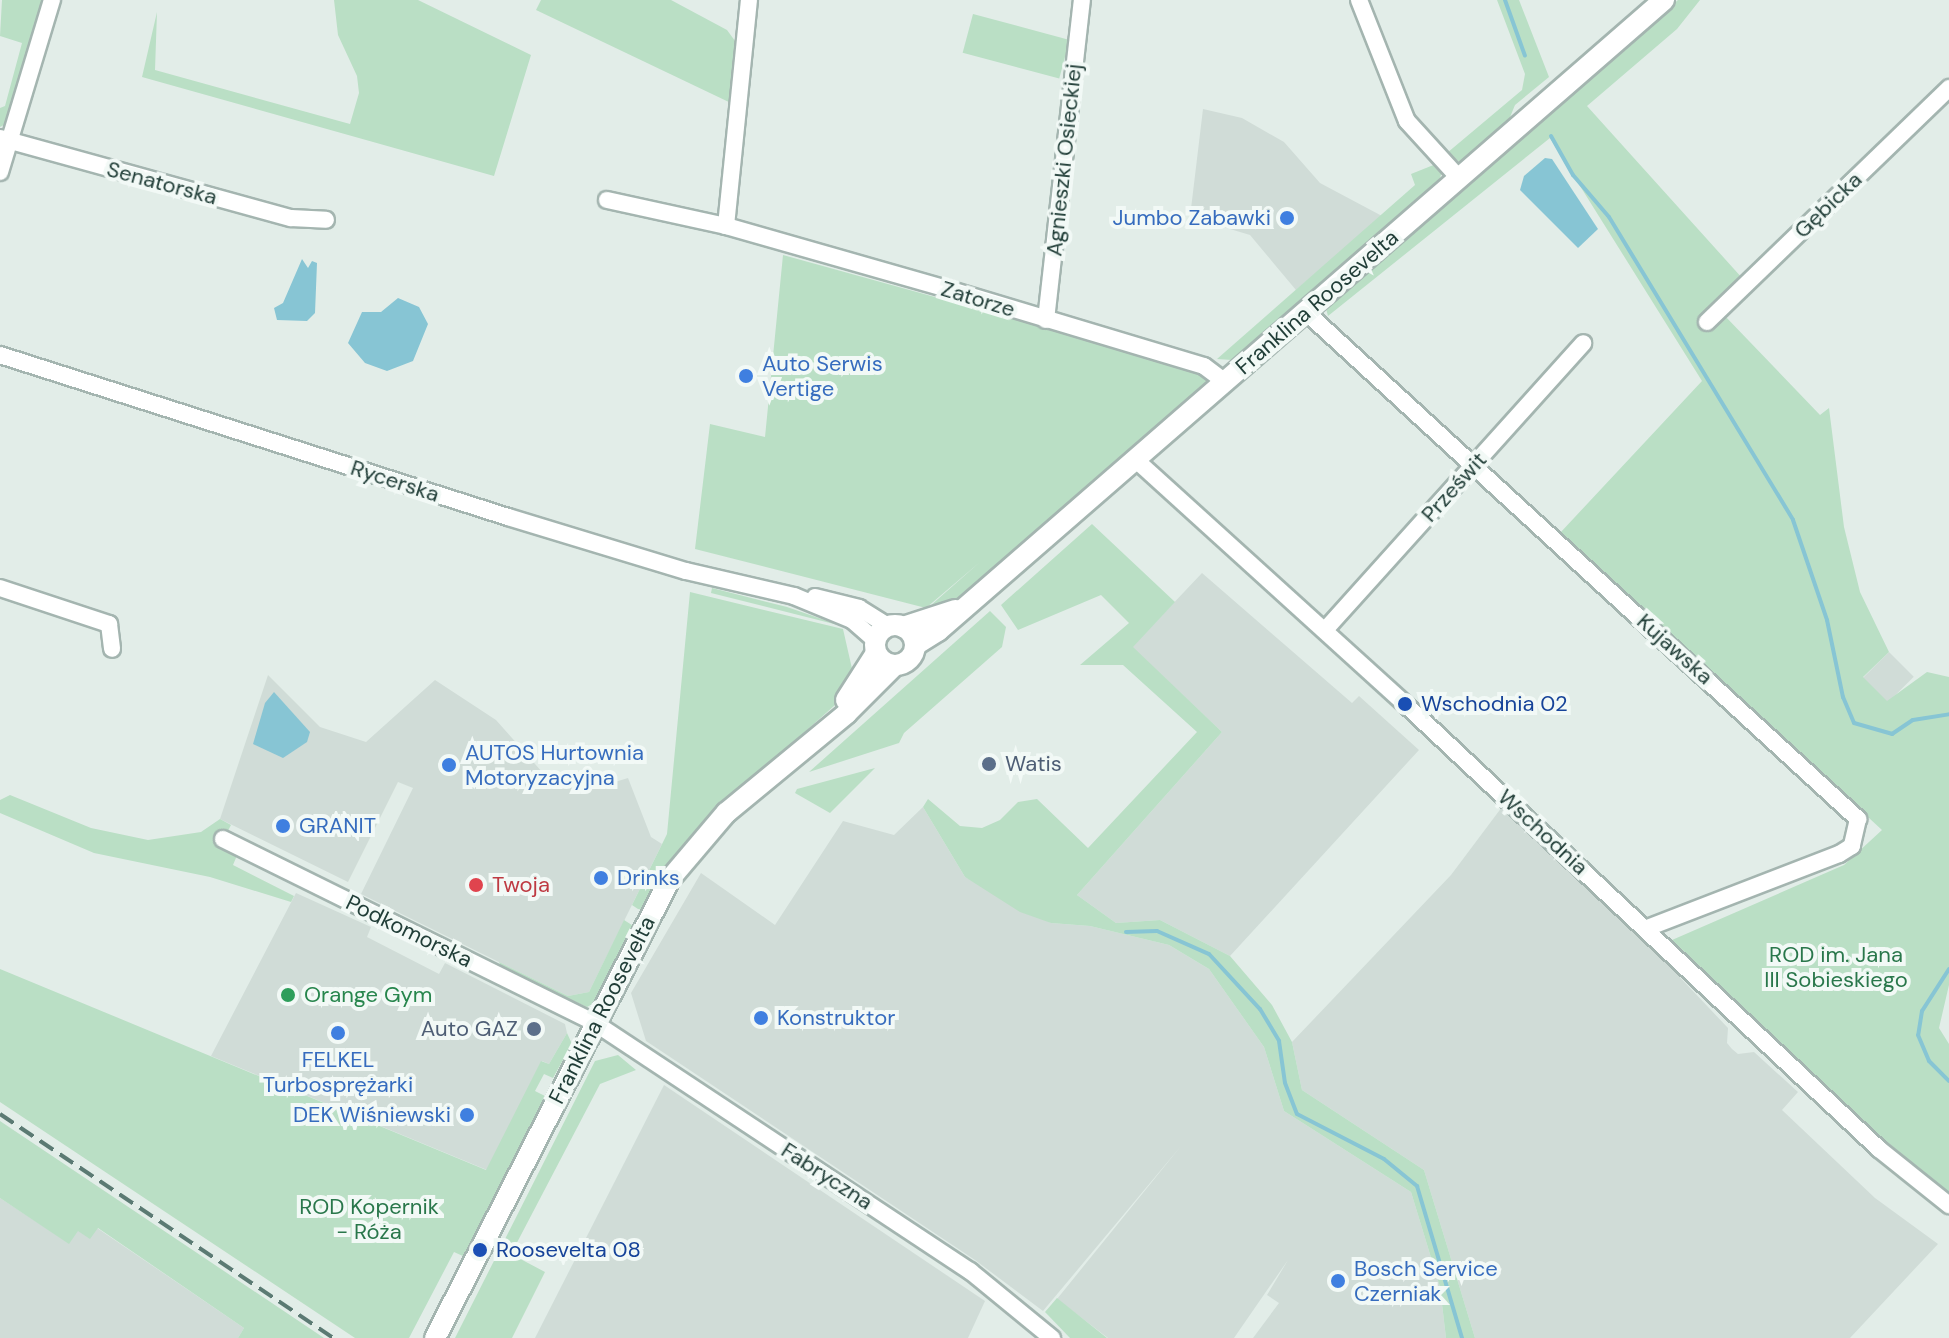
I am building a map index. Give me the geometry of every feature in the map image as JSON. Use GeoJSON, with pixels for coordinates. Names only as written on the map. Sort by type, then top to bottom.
{"type":"FeatureCollection","features":[{"type":"Feature","properties":{"kind":"street"},"geometry":{"type":"LineString","coordinates":[[0,172],[5,139],[52,0]]}},
{"type":"Feature","properties":{"kind":"street"},"geometry":{"type":"LineString","coordinates":[[726,226],[749,0]]}},
{"type":"Feature","properties":{"kind":"street","name":"Agnieszki Osieckiej"},"geometry":{"type":"LineString","coordinates":[[1046,320],[1082,0]]}},
{"type":"Feature","properties":{"kind":"street"},"geometry":{"type":"LineString","coordinates":[[1359,0],[1407,121],[1459,178]]}},
{"type":"Feature","properties":{"kind":"street","name":"Franklina Roosevelta"},"geometry":{"type":"LineString","coordinates":[[435,1338],[595,1023],[686,858],[726,813],[828,727],[895,665],[913,655],[917,644],[970,603],[1136,460],[1664,0]]}},
{"type":"Feature","properties":{"kind":"street","name":"Gębicka"},"geometry":{"type":"LineString","coordinates":[[1707,322],[1949,88]]}},
{"type":"Feature","properties":{"kind":"street","name":"Senatorska"},"geometry":{"type":"LineString","coordinates":[[5,139],[291,218],[326,220]]}},
{"type":"Feature","properties":{"kind":"street","name":"Zatorze"},"geometry":{"type":"LineString","coordinates":[[607,200],[726,226],[1204,366],[1225,382]]}},
{"type":"Feature","properties":{"kind":"street","name":"Kujawska"},"geometry":{"type":"LineString","coordinates":[[1306,312],[1858,819],[1859,832],[1839,854],[1647,928]]}},
{"type":"Feature","properties":{"kind":"street","name":"Prześwit"},"geometry":{"type":"LineString","coordinates":[[1325,630],[1583,343]]}},
{"type":"Feature","properties":{"kind":"street","name":"Rycerska"},"geometry":{"type":"LineString","coordinates":[[0,355],[521,521],[794,596],[846,603],[885,637]]}},
{"type":"Feature","properties":{"kind":"street","name":"Wschodnia"},"geometry":{"type":"LineString","coordinates":[[1136,460],[1647,928],[1879,1149],[1949,1205]]}},
{"type":"Feature","properties":{"kind":"street"},"geometry":{"type":"LineString","coordinates":[[0,588],[109,624],[112,649]]}},
{"type":"Feature","properties":{"kind":"street","name":"Franklina Roosevelta"},"geometry":{"type":"LineString","coordinates":[[828,727],[885,637],[970,603]]}},
{"type":"Feature","properties":{"kind":"street"},"geometry":{"type":"LineString","coordinates":[[885,637],[917,644]]}},
{"type":"Feature","properties":{"kind":"street"},"geometry":{"type":"LineString","coordinates":[[885,637],[895,665]]}},
{"type":"Feature","properties":{"kind":"street","name":"Podkomorska"},"geometry":{"type":"LineString","coordinates":[[223,839],[595,1023]]}},
{"type":"Feature","properties":{"kind":"street","name":"Fabryczna"},"geometry":{"type":"LineString","coordinates":[[595,1023],[970,1271],[1052,1338]]}},
{"type":"Feature","properties":{"kind":"shaded area"},"geometry":{"type":"Polygon","coordinates":[[[1203,109],[1242,118],[1284,142],[1320,183],[1382,216],[1296,290],[1250,235],[1190,217],[1203,109]]]}},
{"type":"Feature","properties":{"kind":"shaded area"},"geometry":{"type":"Polygon","coordinates":[[[1202,573],[1352,703],[1359,696],[1419,750],[1230,956],[1160,920],[1116,923],[1077,895],[1222,732],[1132,647],[1202,573]]]}},
{"type":"Feature","properties":{"kind":"shaded area"},"geometry":{"type":"Polygon","coordinates":[[[1889,652],[1914,677],[1887,704],[1862,679],[1889,652]]]}},
{"type":"Feature","properties":{"kind":"shaded area"},"geometry":{"type":"Polygon","coordinates":[[[268,675],[320,727],[366,742],[435,680],[496,720],[551,782],[592,789],[628,778],[651,837],[662,844],[589,992],[568,996],[361,894],[413,788],[398,782],[348,882],[220,819],[268,675]]]}},
{"type":"Feature","properties":{"kind":"shaded area"},"geometry":{"type":"Polygon","coordinates":[[[923,807],[965,877],[1051,923],[1090,926],[1169,945],[1209,969],[1264,1047],[1284,1111],[1411,1192],[1440,1287],[1446,1338],[1253,1338],[1279,1303],[1267,1295],[1288,1260],[1234,1338],[1108,1338],[1057,1299],[1181,1146],[1043,1311],[975,1260],[646,1041],[631,993],[701,873],[775,925],[843,821],[894,835],[923,807]]]}},
{"type":"Feature","properties":{"kind":"shaded area"},"geometry":{"type":"Polygon","coordinates":[[[1502,807],[1653,949],[1728,1028],[1727,1043],[1732,1049],[1738,1054],[1754,1052],[1798,1092],[1782,1110],[1875,1198],[1938,1244],[1850,1338],[1475,1338],[1424,1170],[1302,1090],[1292,1042],[1451,875],[1502,807]]]}},
{"type":"Feature","properties":{"kind":"shaded area"},"geometry":{"type":"Polygon","coordinates":[[[296,893],[371,927],[367,937],[439,974],[445,963],[565,1024],[567,1033],[549,1064],[542,1061],[487,1170],[211,1056],[296,893]]]}},
{"type":"Feature","properties":{"kind":"shaded area"},"geometry":{"type":"Polygon","coordinates":[[[664,1085],[985,1301],[968,1338],[535,1338],[664,1085]]]}},
{"type":"Feature","properties":{"kind":"shaded area"},"geometry":{"type":"Polygon","coordinates":[[[0,1198],[69,1243],[78,1230],[97,1228],[244,1328],[238,1338],[0,1338],[0,1198]]]}},
{"type":"Feature","properties":{"kind":"green space"},"geometry":{"type":"Polygon","coordinates":[[[2,0],[46,0],[8,123],[0,127],[0,108],[5,106],[22,43],[0,36],[2,0]]]}},
{"type":"Feature","properties":{"kind":"green space"},"geometry":{"type":"Polygon","coordinates":[[[334,0],[418,0],[531,55],[494,176],[142,77],[157,12],[155,70],[350,124],[359,93],[357,76],[338,35],[334,0]]]}},
{"type":"Feature","properties":{"kind":"green space"},"geometry":{"type":"Polygon","coordinates":[[[541,0],[671,0],[727,30],[738,45],[733,104],[536,10],[541,0]]]}},
{"type":"Feature","properties":{"kind":"green space"},"geometry":{"type":"Polygon","coordinates":[[[1497,0],[1519,0],[1549,77],[1515,105],[1506,127],[1460,162],[1447,153],[1522,90],[1525,74],[1497,0]]]}},
{"type":"Feature","properties":{"kind":"green space","name":"ROD im. Jana III Sobieskiego"},"geometry":{"type":"Polygon","coordinates":[[[1678,0],[1700,0],[1677,29],[1587,106],[1743,279],[1698,318],[1709,330],[1724,315],[1820,415],[1829,408],[1844,527],[1860,592],[1889,652],[1863,677],[1887,701],[1927,672],[1949,677],[1949,985],[1939,1028],[1949,1044],[1949,1194],[1868,1126],[1672,940],[1844,865],[1882,830],[1560,533],[1702,381],[1550,138],[1328,316],[1325,305],[1678,0]]]}},
{"type":"Feature","properties":{"kind":"green space"},"geometry":{"type":"Polygon","coordinates":[[[973,14],[1070,40],[1059,79],[963,53],[973,14]]]}},
{"type":"Feature","properties":{"kind":"green space"},"geometry":{"type":"Polygon","coordinates":[[[1436,164],[1442,171],[1439,182],[1232,360],[1217,359],[1415,185],[1411,174],[1436,164]]]}},
{"type":"Feature","properties":{"kind":"green space"},"geometry":{"type":"Polygon","coordinates":[[[783,255],[1203,372],[1209,385],[966,596],[935,615],[930,606],[980,562],[926,608],[695,549],[710,424],[765,437],[783,255]]]}},
{"type":"Feature","properties":{"kind":"green space"},"geometry":{"type":"Polygon","coordinates":[[[1092,524],[1175,602],[1133,647],[1222,732],[1077,895],[1116,923],[1160,920],[1230,956],[1272,1005],[1292,1042],[1302,1090],[1424,1170],[1475,1338],[1446,1338],[1440,1287],[1411,1192],[1284,1111],[1264,1047],[1209,969],[1169,945],[1090,926],[1051,923],[1020,912],[965,877],[923,807],[928,799],[960,826],[982,828],[1000,820],[1018,802],[1037,799],[1088,848],[1197,732],[1123,665],[1080,665],[1129,623],[1101,595],[1018,630],[1001,605],[1092,524]]]}},
{"type":"Feature","properties":{"kind":"green space"},"geometry":{"type":"Polygon","coordinates":[[[712,588],[787,607],[842,626],[711,593],[712,588]]]}},
{"type":"Feature","properties":{"kind":"green space"},"geometry":{"type":"Polygon","coordinates":[[[690,592],[843,629],[853,673],[845,680],[853,689],[706,820],[683,846],[644,910],[632,905],[667,834],[690,592]]]}},
{"type":"Feature","properties":{"kind":"green space"},"geometry":{"type":"Polygon","coordinates":[[[990,611],[1006,627],[1002,647],[904,733],[899,743],[809,772],[990,611]]]}},
{"type":"Feature","properties":{"kind":"green space"},"geometry":{"type":"Polygon","coordinates":[[[875,768],[830,813],[795,793],[797,789],[875,768]]]}},
{"type":"Feature","properties":{"kind":"green space"},"geometry":{"type":"Polygon","coordinates":[[[10,795],[91,828],[148,840],[201,832],[220,819],[231,825],[221,844],[238,853],[233,865],[294,896],[291,902],[210,877],[94,853],[0,813],[0,800],[10,795]]]}},
{"type":"Feature","properties":{"kind":"green space"},"geometry":{"type":"Polygon","coordinates":[[[624,920],[635,927],[598,1001],[587,1007],[502,969],[499,962],[568,996],[589,992],[624,920]]]}},
{"type":"Feature","properties":{"kind":"green space","name":"ROD Kopernik - Róża"},"geometry":{"type":"Polygon","coordinates":[[[0,969],[486,1170],[541,1061],[549,1064],[567,1033],[572,1044],[553,1078],[544,1074],[535,1091],[545,1096],[465,1257],[454,1252],[409,1338],[355,1338],[0,1102],[0,969]]]}},
{"type":"Feature","properties":{"kind":"green space"},"geometry":{"type":"Polygon","coordinates":[[[618,1055],[636,1070],[600,1084],[511,1254],[545,1272],[512,1338],[455,1338],[595,1061],[618,1055]]]}},
{"type":"Feature","properties":{"kind":"green space"},"geometry":{"type":"Polygon","coordinates":[[[0,1121],[324,1338],[238,1338],[244,1328],[98,1228],[90,1239],[78,1231],[69,1244],[0,1198],[0,1121]]]}},
{"type":"Feature","properties":{"kind":"green space"},"geometry":{"type":"Polygon","coordinates":[[[1057,1298],[1107,1338],[1070,1338],[1045,1312],[1057,1298]]]}},
{"type":"Feature","properties":{"kind":"water"},"geometry":{"type":"Polygon","coordinates":[[[1545,158],[1552,159],[1598,229],[1578,248],[1520,190],[1524,176],[1545,158]]]}},
{"type":"Feature","properties":{"kind":"water"},"geometry":{"type":"Polygon","coordinates":[[[302,259],[308,268],[312,261],[317,263],[315,313],[307,321],[277,320],[274,308],[283,303],[302,259]]]}},
{"type":"Feature","properties":{"kind":"water"},"geometry":{"type":"Polygon","coordinates":[[[398,298],[419,307],[428,324],[413,361],[387,371],[365,363],[348,343],[362,312],[381,312],[398,298]]]}},
{"type":"Feature","properties":{"kind":"water"},"geometry":{"type":"Polygon","coordinates":[[[274,692],[310,732],[307,742],[283,758],[253,744],[265,703],[274,692]]]}},
{"type":"Feature","properties":{"kind":"waterway"},"geometry":{"type":"LineString","coordinates":[[1505,0],[1525,56]]}},
{"type":"Feature","properties":{"kind":"waterway"},"geometry":{"type":"LineString","coordinates":[[1551,136],[1573,175],[1609,217],[1793,520],[1827,620],[1843,697],[1854,723],[1892,734],[1913,720],[1949,714]]}},
{"type":"Feature","properties":{"kind":"waterway"},"geometry":{"type":"LineString","coordinates":[[1126,932],[1157,931],[1209,954],[1260,1009],[1279,1041],[1285,1083],[1297,1114],[1384,1159],[1417,1186],[1462,1338]]}},
{"type":"Feature","properties":{"kind":"waterway"},"geometry":{"type":"LineString","coordinates":[[1949,969],[1922,1011],[1918,1035],[1929,1061],[1949,1081]]}},
{"type":"Feature","properties":{"kind":"railway"},"geometry":{"type":"LineString","coordinates":[[0,1114],[333,1338]]}},
{"type":"Feature","properties":{"kind":"place","name":"Jumbo Zabawki"},"geometry":{"type":"Point","coordinates":[1287,218]}},
{"type":"Feature","properties":{"kind":"place","name":"Auto Serwis Vertige"},"geometry":{"type":"Point","coordinates":[746,376]}},
{"type":"Feature","properties":{"kind":"place","name":"Wschodnia 02"},"geometry":{"type":"Point","coordinates":[1405,704]}},
{"type":"Feature","properties":{"kind":"place","name":"Watis"},"geometry":{"type":"Point","coordinates":[989,764]}},
{"type":"Feature","properties":{"kind":"place","name":"AUTOS Hurtownia Motoryzacyjna"},"geometry":{"type":"Point","coordinates":[449,765]}},
{"type":"Feature","properties":{"kind":"place","name":"GRANIT"},"geometry":{"type":"Point","coordinates":[283,826]}},
{"type":"Feature","properties":{"kind":"place","name":"Drinks"},"geometry":{"type":"Point","coordinates":[601,878]}},
{"type":"Feature","properties":{"kind":"place","name":"Twoja"},"geometry":{"type":"Point","coordinates":[476,885]}},
{"type":"Feature","properties":{"kind":"place","name":"Orange Gym"},"geometry":{"type":"Point","coordinates":[288,995]}},
{"type":"Feature","properties":{"kind":"place","name":"Konstruktor"},"geometry":{"type":"Point","coordinates":[761,1018]}},
{"type":"Feature","properties":{"kind":"place","name":"Auto GAZ"},"geometry":{"type":"Point","coordinates":[534,1029]}},
{"type":"Feature","properties":{"kind":"place","name":"FELKEL Turbosprężarki"},"geometry":{"type":"Point","coordinates":[338,1033]}},
{"type":"Feature","properties":{"kind":"place","name":"DEK Wiśniewski"},"geometry":{"type":"Point","coordinates":[467,1115]}},
{"type":"Feature","properties":{"kind":"place","name":"Roosevelta 08"},"geometry":{"type":"Point","coordinates":[480,1250]}},
{"type":"Feature","properties":{"kind":"place","name":"Bosch Service Czerniak"},"geometry":{"type":"Point","coordinates":[1338,1281]}}]}
